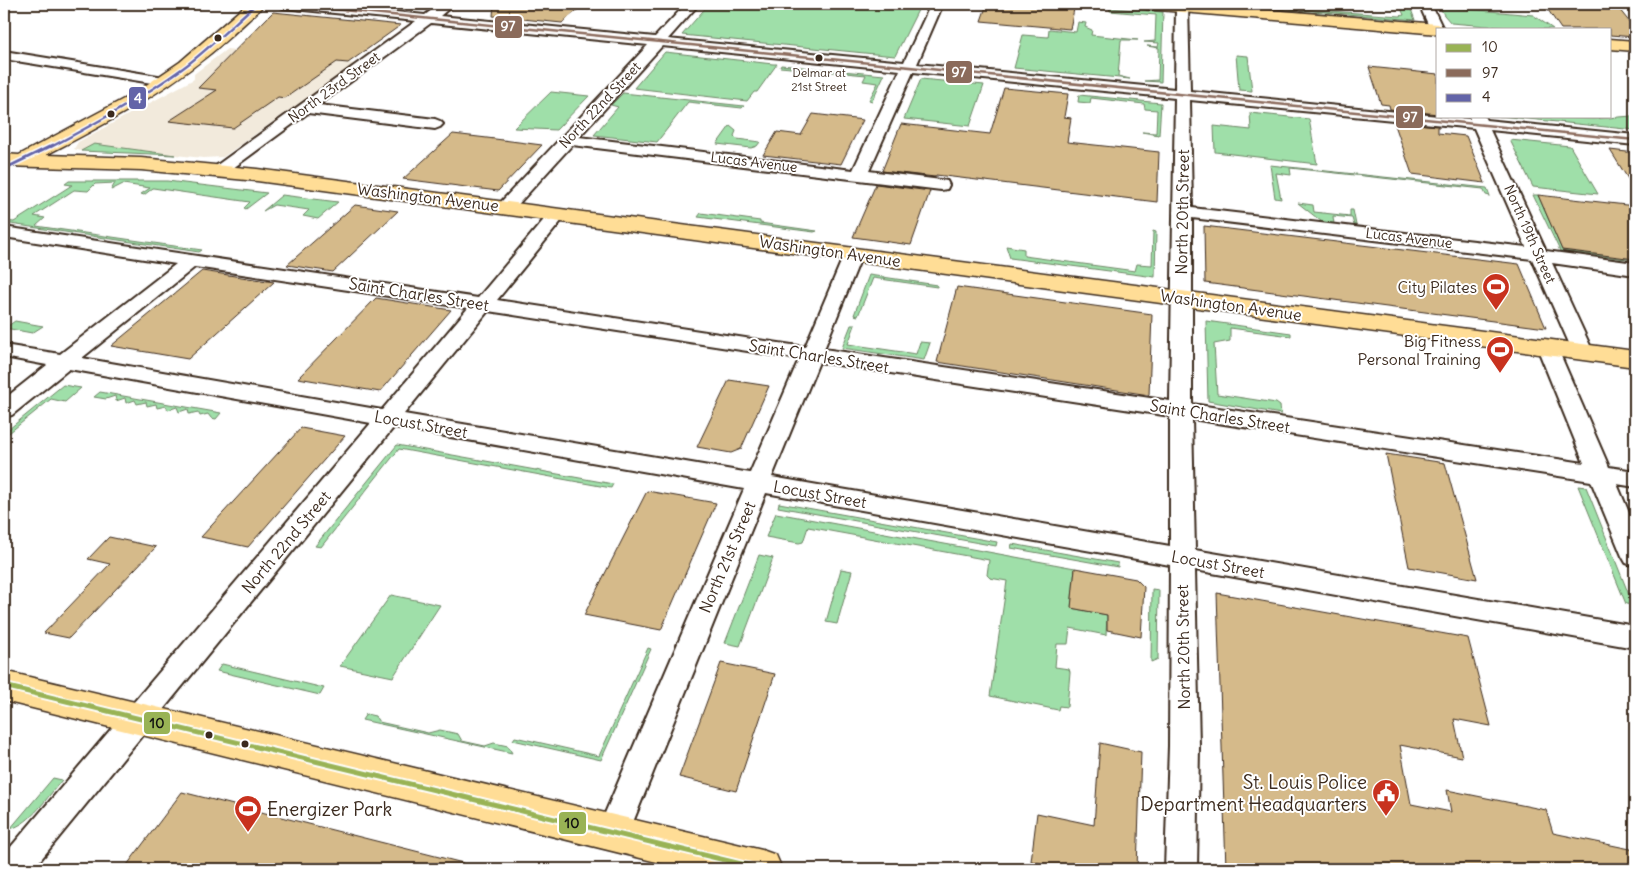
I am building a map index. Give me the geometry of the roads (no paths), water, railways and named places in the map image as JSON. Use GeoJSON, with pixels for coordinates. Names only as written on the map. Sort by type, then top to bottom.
{"type":"FeatureCollection","features":[{"type":"Feature","properties":{"kind":"main road"},"geometry":{"type":"LineString","coordinates":[[10,163],[109,115],[164,81],[208,48],[256,4]]}},
{"type":"Feature","properties":{"kind":"main road"},"geometry":{"type":"LineString","coordinates":[[1147,4],[1182,5],[1436,30]]}},
{"type":"Feature","properties":{"kind":"main road"},"geometry":{"type":"LineString","coordinates":[[1612,44],[1635,46]]}},
{"type":"Feature","properties":{"kind":"main road","name":"Washington Avenue"},"geometry":{"type":"LineString","coordinates":[[10,163],[141,164],[219,171],[506,207],[1635,359]]}},
{"type":"Feature","properties":{"kind":"main road"},"geometry":{"type":"LineString","coordinates":[[4,686],[762,869]]}},
{"type":"Feature","properties":{"kind":"street"},"geometry":{"type":"LineString","coordinates":[[283,4],[1182,95],[1436,116]]}},
{"type":"Feature","properties":{"kind":"street","name":"North 23rd Street"},"geometry":{"type":"LineString","coordinates":[[219,171],[448,4]]}},
{"type":"Feature","properties":{"kind":"street","name":"North 22nd Street"},"geometry":{"type":"LineString","coordinates":[[506,207],[693,4]]}},
{"type":"Feature","properties":{"kind":"street"},"geometry":{"type":"LineString","coordinates":[[859,175],[937,4]]}},
{"type":"Feature","properties":{"kind":"street"},"geometry":{"type":"LineString","coordinates":[[1425,4],[1436,28]]}},
{"type":"Feature","properties":{"kind":"street","name":"North 20th Street"},"geometry":{"type":"LineString","coordinates":[[1181,869],[1184,746],[1181,410],[1183,212],[1182,5]]}},
{"type":"Feature","properties":{"kind":"street"},"geometry":{"type":"LineString","coordinates":[[4,55],[164,81]]}},
{"type":"Feature","properties":{"kind":"street"},"geometry":{"type":"LineString","coordinates":[[305,108],[435,124]]}},
{"type":"Feature","properties":{"kind":"street"},"geometry":{"type":"LineString","coordinates":[[1454,118],[1635,140]]}},
{"type":"Feature","properties":{"kind":"street","name":"North 19th Street"},"geometry":{"type":"LineString","coordinates":[[1478,120],[1583,352]]}},
{"type":"Feature","properties":{"kind":"street","name":"Lucas Avenue"},"geometry":{"type":"LineString","coordinates":[[568,140],[941,185]]}},
{"type":"Feature","properties":{"kind":"street","name":"Lucas Avenue"},"geometry":{"type":"LineString","coordinates":[[1183,212],[1635,268]]}},
{"type":"Feature","properties":{"kind":"street","name":"North 22nd Street"},"geometry":{"type":"LineString","coordinates":[[13,869],[558,214]]}},
{"type":"Feature","properties":{"kind":"street","name":"Saint Charles Street"},"geometry":{"type":"LineString","coordinates":[[4,232],[1635,479]]}},
{"type":"Feature","properties":{"kind":"street","name":"North 21st Street"},"geometry":{"type":"LineString","coordinates":[[613,832],[853,255]]}},
{"type":"Feature","properties":{"kind":"street"},"geometry":{"type":"LineString","coordinates":[[4,410],[192,260]]}},
{"type":"Feature","properties":{"kind":"street"},"geometry":{"type":"LineString","coordinates":[[1547,347],[1635,556]]}},
{"type":"Feature","properties":{"kind":"street","name":"Locust Street"},"geometry":{"type":"LineString","coordinates":[[4,351],[1635,637]]}},
{"type":"Feature","properties":{"kind":"place","name":"Delmar at 21st Street"},"geometry":{"type":"Point","coordinates":[819,58]}},
{"type":"Feature","properties":{"kind":"place","name":"City Pilates"},"geometry":{"type":"Point","coordinates":[1496,311]}},
{"type":"Feature","properties":{"kind":"place","name":"Big Fitness Personal Training"},"geometry":{"type":"Point","coordinates":[1500,374]}},
{"type":"Feature","properties":{"kind":"place","name":"St. Louis Police Department Headquarters"},"geometry":{"type":"Point","coordinates":[1386,817]}},
{"type":"Feature","properties":{"kind":"place","name":"Energizer Park"},"geometry":{"type":"Point","coordinates":[248,833]}}]}
